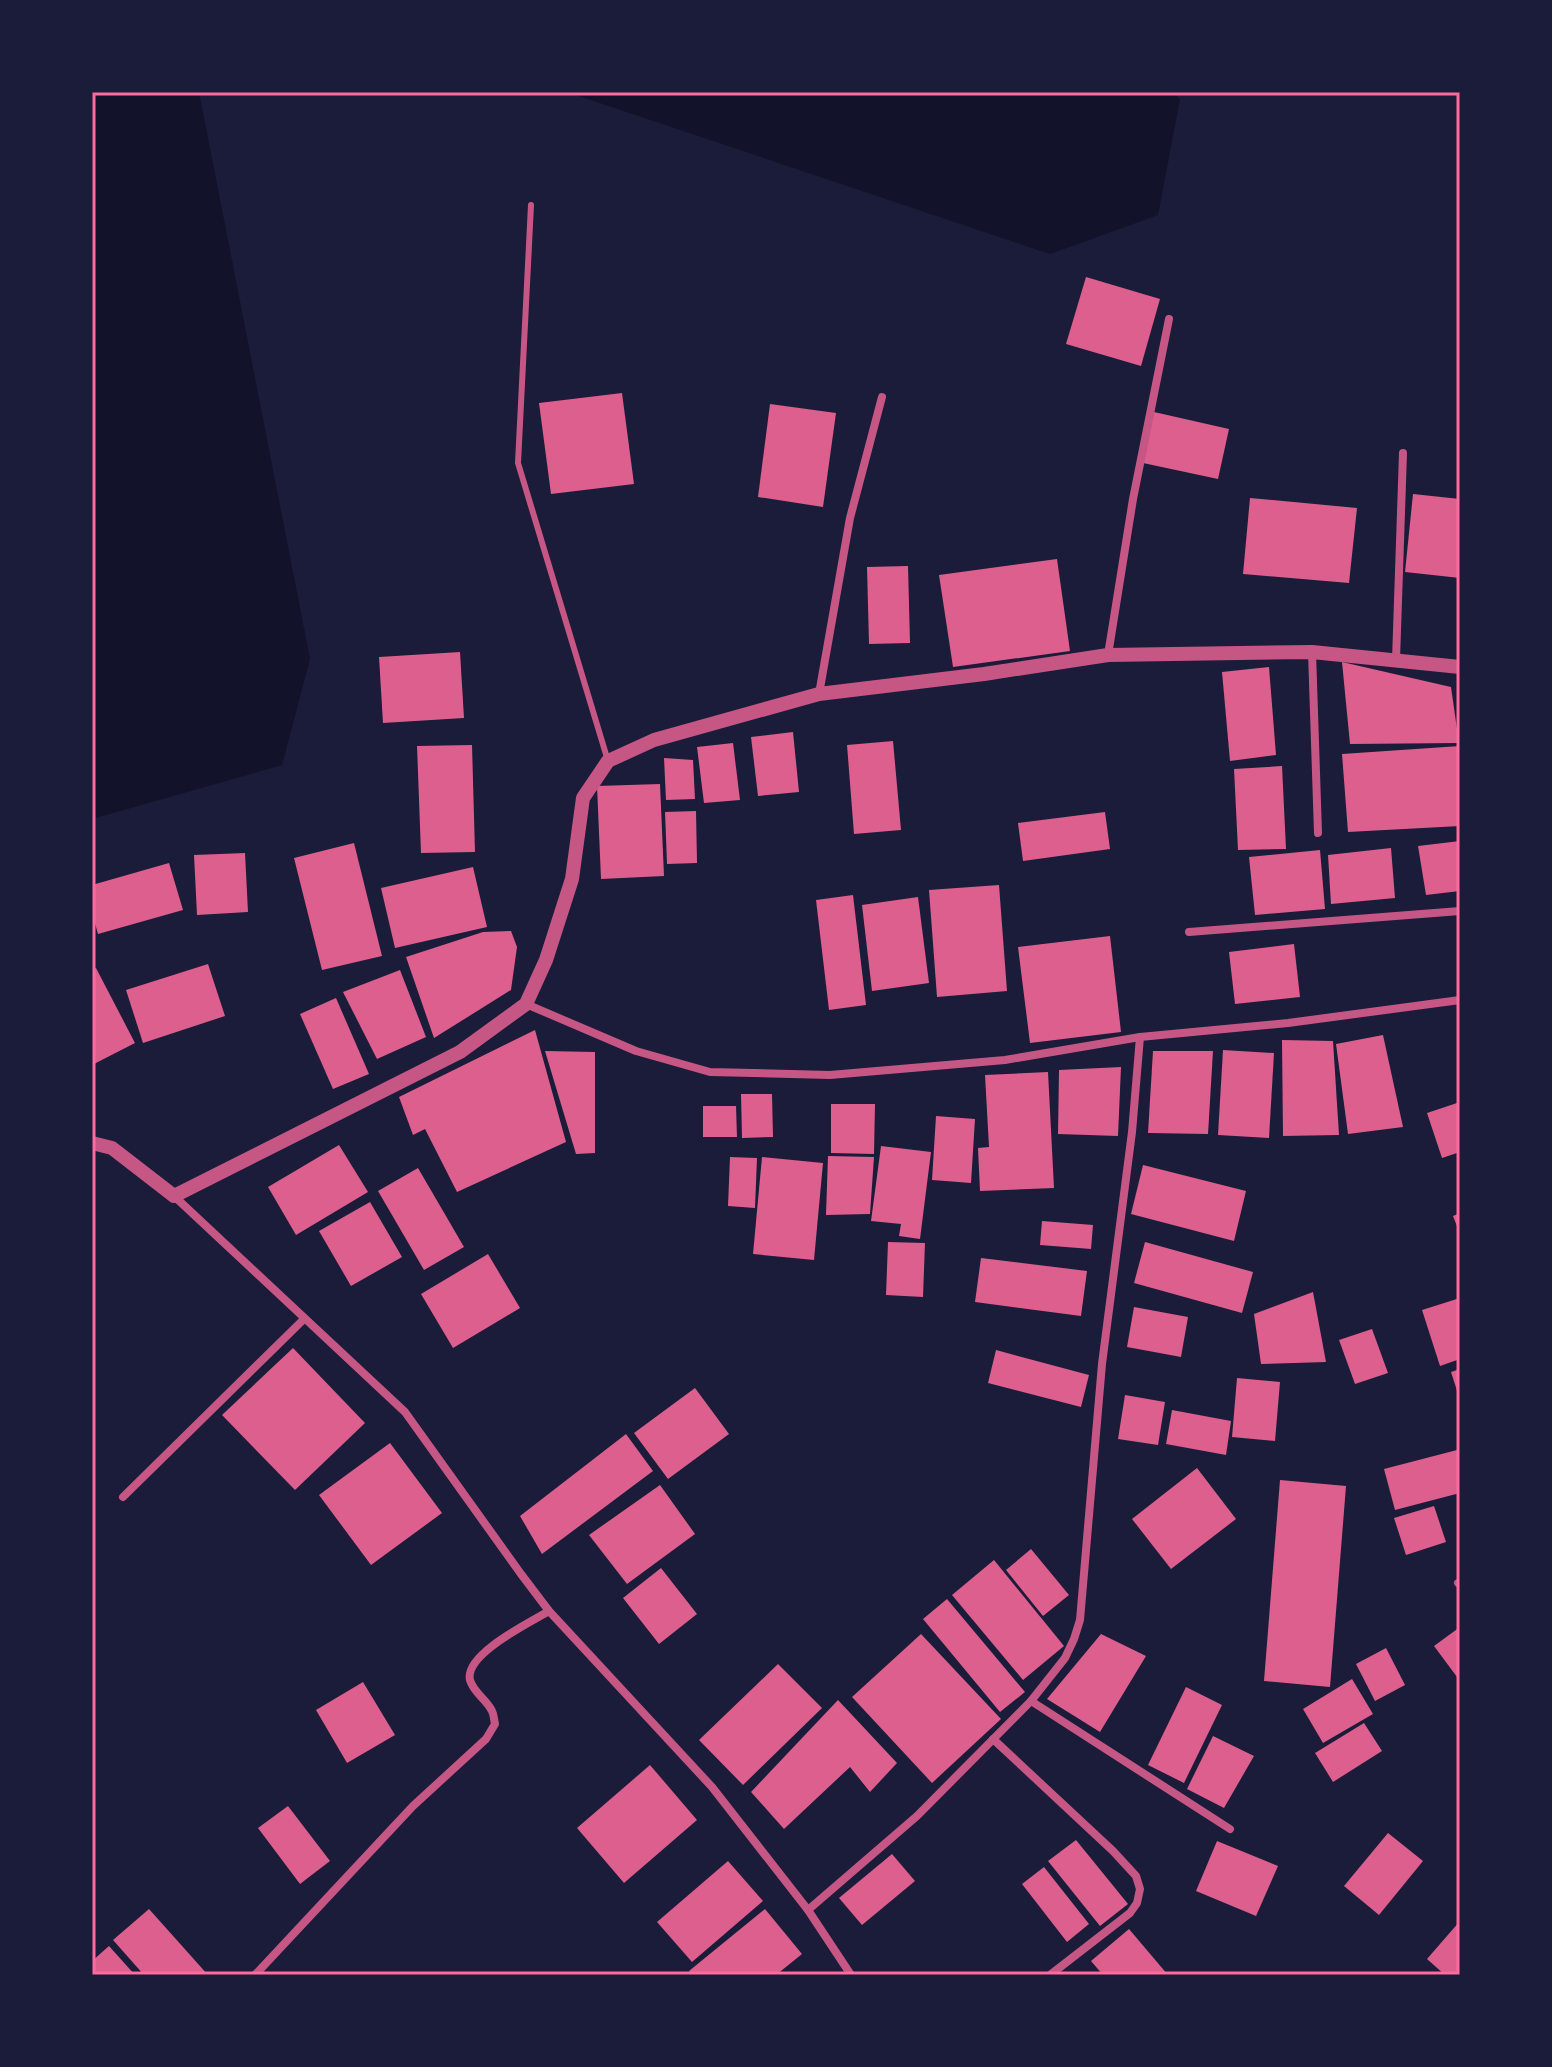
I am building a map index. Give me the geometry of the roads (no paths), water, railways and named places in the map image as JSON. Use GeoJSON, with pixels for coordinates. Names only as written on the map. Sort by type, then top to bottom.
{"type":"FeatureCollection","features":[{"type":"Feature","properties":{"kind":"street"},"geometry":{"type":"LineString","coordinates":[[1108,655],[1133,499],[1169,319]]}},
{"type":"Feature","properties":{"kind":"street"},"geometry":{"type":"LineString","coordinates":[[819,694],[850,518],[882,397]]}},
{"type":"Feature","properties":{"kind":"street"},"geometry":{"type":"LineString","coordinates":[[1396,660],[1403,453]]}},
{"type":"Feature","properties":{"kind":"street"},"geometry":{"type":"LineString","coordinates":[[1312,652],[1318,833]]}},
{"type":"Feature","properties":{"kind":"street"},"geometry":{"type":"LineString","coordinates":[[174,1196],[460,1052],[526,1004],[546,960],[572,879],[583,798],[608,761],[654,740],[819,694],[1108,655],[1312,652],[1460,667]]}},
{"type":"Feature","properties":{"kind":"street"},"geometry":{"type":"LineString","coordinates":[[1189,932],[1460,911]]}},
{"type":"Feature","properties":{"kind":"street"},"geometry":{"type":"LineString","coordinates":[[526,1004],[636,1051],[710,1072],[830,1075],[1005,1060],[1140,1037],[1288,1023],[1460,1000]]}},
{"type":"Feature","properties":{"kind":"street"},"geometry":{"type":"LineString","coordinates":[[808,1910],[917,1816],[1031,1701],[1065,1658],[1074,1639],[1080,1620],[1102,1364],[1132,1132],[1140,1037]]}},
{"type":"Feature","properties":{"kind":"street"},"geometry":{"type":"LineString","coordinates":[[92,1143],[112,1148],[174,1196],[405,1412],[549,1611],[712,1787],[808,1910],[851,1975]]}},
{"type":"Feature","properties":{"kind":"street"},"geometry":{"type":"LineString","coordinates":[[123,1497],[304,1319]]}},
{"type":"Feature","properties":{"kind":"street"},"geometry":{"type":"LineString","coordinates":[[255,1975],[413,1806],[486,1739],[495,1724],[492,1710],[470,1682],[470,1672],[486,1650],[549,1611]]}},
{"type":"Feature","properties":{"kind":"street"},"geometry":{"type":"LineString","coordinates":[[1031,1701],[1230,1829]]}},
{"type":"Feature","properties":{"kind":"street"},"geometry":{"type":"LineString","coordinates":[[993,1739],[1113,1851],[1136,1876],[1140,1889],[1137,1903],[1130,1913],[1050,1975]]}},
{"type":"Feature","properties":{"kind":"lane"},"geometry":{"type":"LineString","coordinates":[[531,205],[518,463],[608,761]]}}]}
